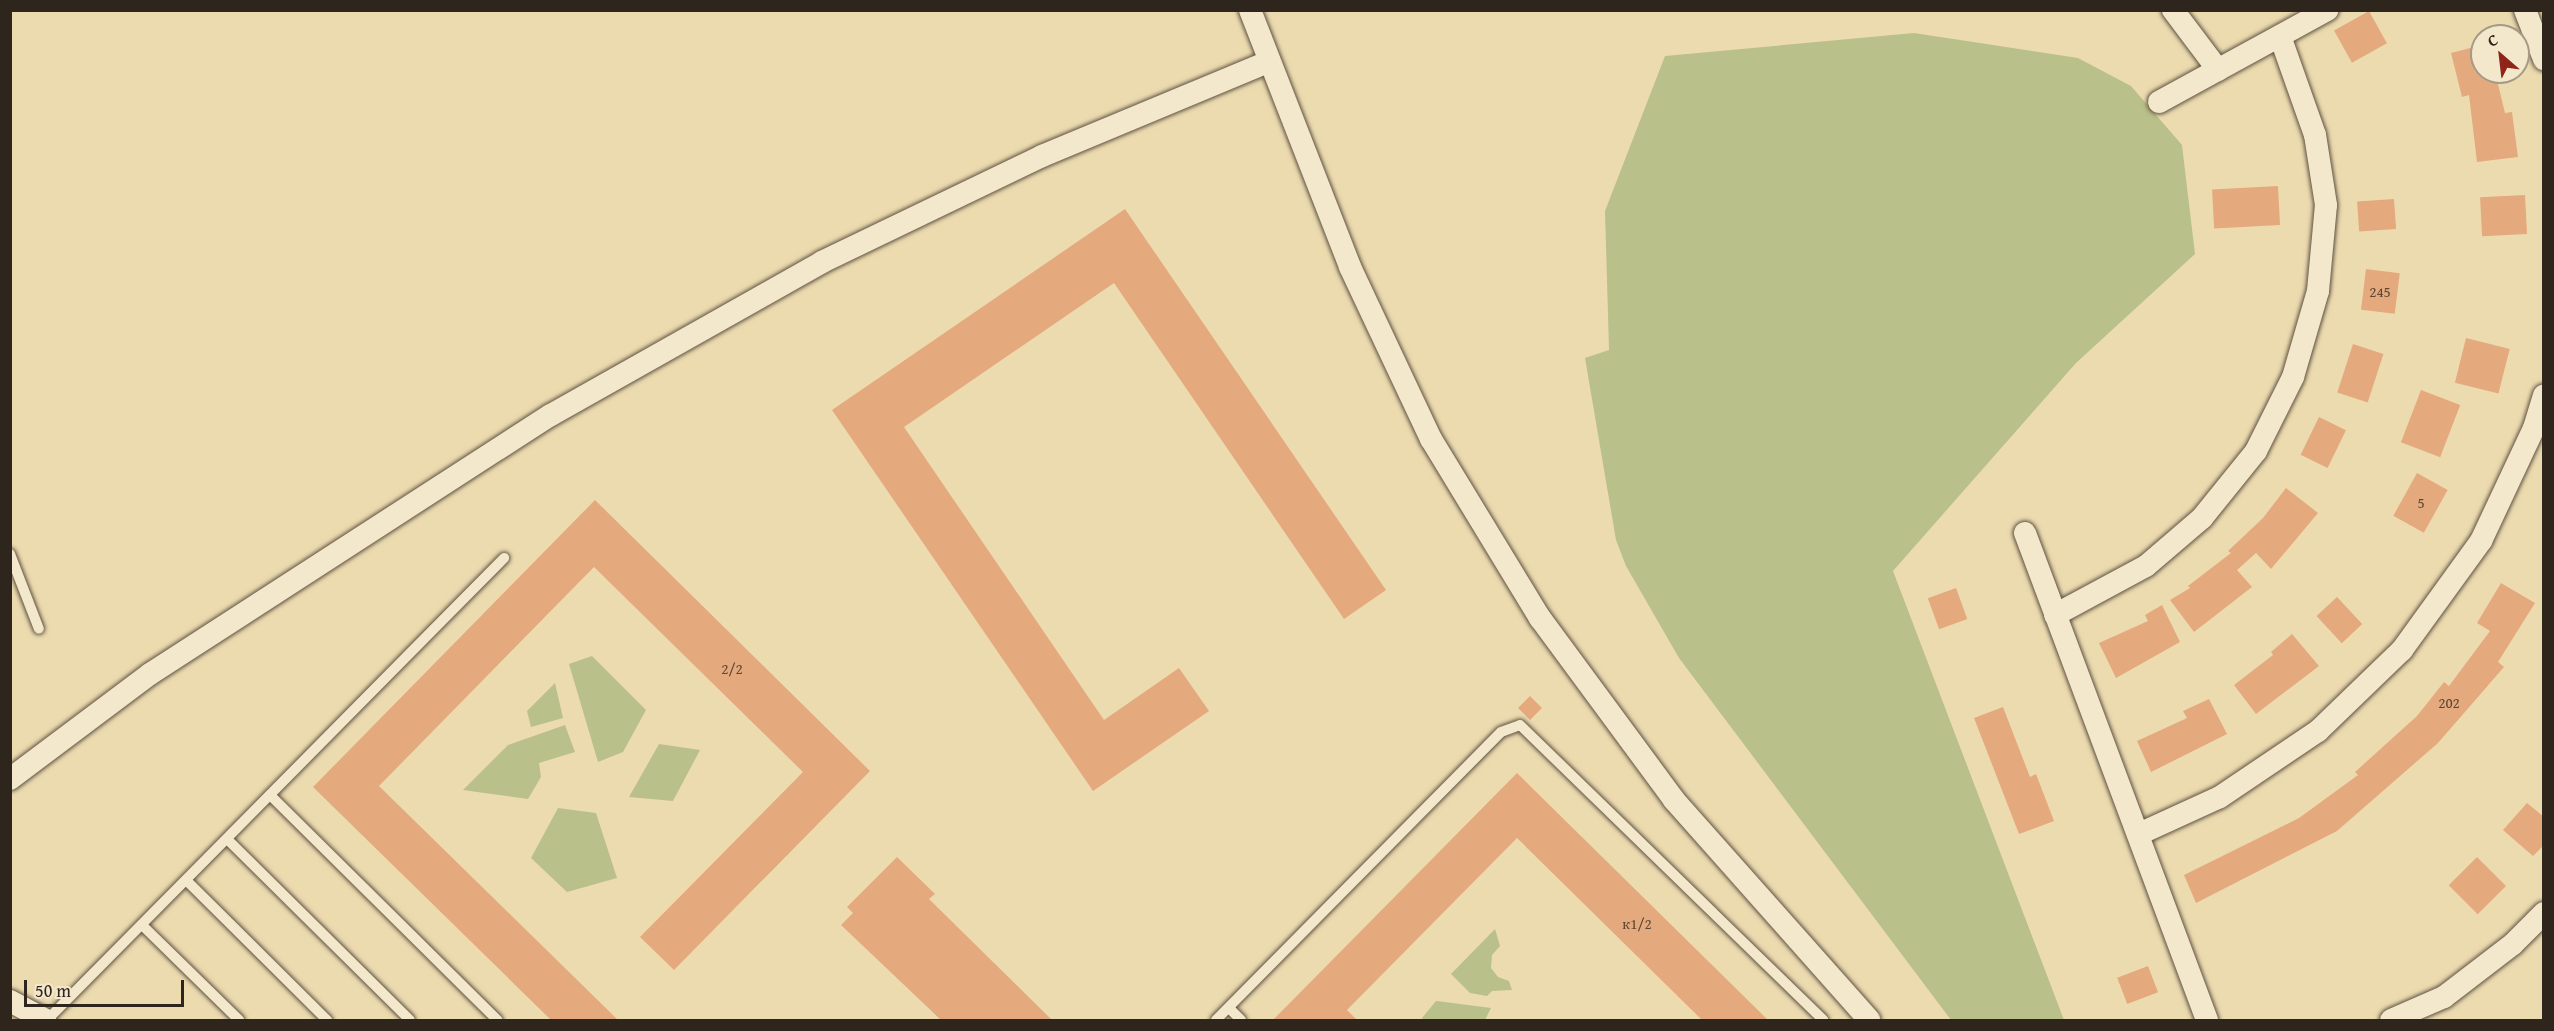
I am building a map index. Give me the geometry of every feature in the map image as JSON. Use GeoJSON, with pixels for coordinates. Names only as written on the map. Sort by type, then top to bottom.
{"type":"FeatureCollection","features":[{"type":"Feature","properties":{"kind":"street"},"geometry":{"type":"LineString","coordinates":[[1250,10],[1268,62],[1350,267],[1431,439],[1540,618],[1674,800],[1869,1020]]}},
{"type":"Feature","properties":{"kind":"street"},"geometry":{"type":"LineString","coordinates":[[2173,10],[2218,70]]}},
{"type":"Feature","properties":{"kind":"street"},"geometry":{"type":"LineString","coordinates":[[2159,102],[2326,10]]}},
{"type":"Feature","properties":{"kind":"street"},"geometry":{"type":"LineString","coordinates":[[2525,10],[2544,59]]}},
{"type":"Feature","properties":{"kind":"street"},"geometry":{"type":"LineString","coordinates":[[2055,615],[2146,566],[2202,518],[2256,451],[2293,377],[2318,291],[2326,205],[2315,135],[2280,36]]}},
{"type":"Feature","properties":{"kind":"street"},"geometry":{"type":"LineString","coordinates":[[10,780],[150,674],[551,415],[822,262],[1042,156],[1268,62]]}},
{"type":"Feature","properties":{"kind":"street"},"geometry":{"type":"LineString","coordinates":[[2139,834],[2220,797],[2318,731],[2402,650],[2481,541],[2539,425],[2544,396]]}},
{"type":"Feature","properties":{"kind":"street"},"geometry":{"type":"LineString","coordinates":[[2025,533],[2207,1020]]}},
{"type":"Feature","properties":{"kind":"street"},"geometry":{"type":"LineString","coordinates":[[2391,1020],[2444,997],[2513,944],[2544,913]]}},
{"type":"Feature","properties":{"kind":"street"},"geometry":{"type":"LineString","coordinates":[[10,1001],[46,1020]]}},
{"type":"Feature","properties":{"kind":"lane"},"geometry":{"type":"LineString","coordinates":[[10,554],[39,629]]}},
{"type":"Feature","properties":{"kind":"lane"},"geometry":{"type":"LineString","coordinates":[[46,1020],[504,558]]}},
{"type":"Feature","properties":{"kind":"lane"},"geometry":{"type":"LineString","coordinates":[[1216,1020],[1501,732],[1520,725],[1823,1020]]}},
{"type":"Feature","properties":{"kind":"lane"},"geometry":{"type":"LineString","coordinates":[[270,795],[497,1020]]}},
{"type":"Feature","properties":{"kind":"lane"},"geometry":{"type":"LineString","coordinates":[[227,839],[410,1020]]}},
{"type":"Feature","properties":{"kind":"lane"},"geometry":{"type":"LineString","coordinates":[[186,880],[327,1020]]}},
{"type":"Feature","properties":{"kind":"lane"},"geometry":{"type":"LineString","coordinates":[[142,925],[239,1020]]}},
{"type":"Feature","properties":{"kind":"lane"},"geometry":{"type":"LineString","coordinates":[[1228,1008],[1241,1020]]}},
{"type":"Feature","properties":{"kind":"green space"},"geometry":{"type":"Polygon","coordinates":[[[1914,33],[2078,58],[2131,86],[2182,145],[2195,254],[2076,363],[1893,571],[2064,1020],[1951,1020],[1679,658],[1626,566],[1616,540],[1585,358],[1609,350],[1605,211],[1665,56],[1914,33]]]}},
{"type":"Feature","properties":{"kind":"green space"},"geometry":{"type":"Polygon","coordinates":[[[592,656],[646,710],[623,752],[598,762],[569,664],[592,656]]]}},
{"type":"Feature","properties":{"kind":"green space"},"geometry":{"type":"Polygon","coordinates":[[[555,683],[563,718],[531,727],[527,711],[555,683]]]}},
{"type":"Feature","properties":{"kind":"green space"},"geometry":{"type":"Polygon","coordinates":[[[565,725],[575,752],[539,763],[541,777],[528,799],[463,790],[508,745],[565,725]]]}},
{"type":"Feature","properties":{"kind":"green space"},"geometry":{"type":"Polygon","coordinates":[[[659,744],[700,750],[673,801],[629,797],[659,744]]]}},
{"type":"Feature","properties":{"kind":"green space"},"geometry":{"type":"Polygon","coordinates":[[[558,808],[596,813],[617,878],[567,892],[531,858],[558,808]]]}},
{"type":"Feature","properties":{"kind":"green space"},"geometry":{"type":"Polygon","coordinates":[[[1495,929],[1500,946],[1492,955],[1491,968],[1498,977],[1509,981],[1512,990],[1492,991],[1487,996],[1470,993],[1451,974],[1495,929]]]}},
{"type":"Feature","properties":{"kind":"green space"},"geometry":{"type":"Polygon","coordinates":[[[1436,1001],[1491,1008],[1485,1020],[1424,1020],[1422,1018],[1436,1001]]]}},
{"type":"Feature","properties":{"kind":"building"},"geometry":{"type":"Polygon","coordinates":[[[2369,11],[2387,43],[2352,63],[2334,30],[2369,11]]]}},
{"type":"Feature","properties":{"kind":"building"},"geometry":{"type":"Polygon","coordinates":[[[2470,48],[2470,84],[2498,84],[2505,113],[2512,112],[2518,157],[2477,162],[2469,95],[2462,97],[2451,53],[2470,48]]]}},
{"type":"Feature","properties":{"kind":"building"},"geometry":{"type":"Polygon","coordinates":[[[2278,186],[2280,225],[2214,228],[2212,189],[2278,186]]]}},
{"type":"Feature","properties":{"kind":"building"},"geometry":{"type":"Polygon","coordinates":[[[2525,195],[2527,234],[2482,236],[2480,197],[2525,195]]]}},
{"type":"Feature","properties":{"kind":"building"},"geometry":{"type":"Polygon","coordinates":[[[2394,199],[2396,229],[2359,232],[2357,202],[2394,199]]]}},
{"type":"Feature","properties":{"kind":"building"},"geometry":{"type":"Polygon","coordinates":[[[1125,209],[1386,590],[1344,619],[1114,283],[904,427],[1104,720],[1179,668],[1209,711],[1093,791],[832,410],[1125,209]]]}},
{"type":"Feature","properties":{"kind":"building"},"geometry":{"type":"Polygon","coordinates":[[[2366,269],[2400,273],[2395,314],[2361,310],[2366,269]]]}},
{"type":"Feature","properties":{"kind":"building"},"geometry":{"type":"Polygon","coordinates":[[[2466,338],[2510,349],[2499,394],[2455,383],[2466,338]]]}},
{"type":"Feature","properties":{"kind":"building"},"geometry":{"type":"Polygon","coordinates":[[[2353,344],[2383,354],[2368,402],[2337,393],[2353,344]]]}},
{"type":"Feature","properties":{"kind":"building"},"geometry":{"type":"Polygon","coordinates":[[[2421,390],[2460,405],[2440,457],[2401,442],[2421,390]]]}},
{"type":"Feature","properties":{"kind":"building"},"geometry":{"type":"Polygon","coordinates":[[[2319,417],[2346,430],[2328,468],[2301,455],[2319,417]]]}},
{"type":"Feature","properties":{"kind":"building"},"geometry":{"type":"Polygon","coordinates":[[[2417,473],[2448,490],[2424,533],[2393,516],[2417,473]]]}},
{"type":"Feature","properties":{"kind":"building"},"geometry":{"type":"Polygon","coordinates":[[[2286,488],[2318,513],[2271,569],[2256,553],[2237,570],[2252,587],[2194,632],[2170,600],[2190,588],[2188,586],[2231,553],[2228,551],[2263,518],[2286,488]]]}},
{"type":"Feature","properties":{"kind":"building"},"geometry":{"type":"Polygon","coordinates":[[[595,500],[870,771],[674,970],[640,937],[803,772],[594,567],[379,786],[618,1020],[551,1020],[313,787],[595,500]]]}},
{"type":"Feature","properties":{"kind":"building"},"geometry":{"type":"Polygon","coordinates":[[[2501,583],[2535,603],[2498,662],[2504,667],[2438,743],[2337,831],[2196,903],[2184,875],[2299,818],[2358,775],[2355,772],[2417,716],[2444,682],[2449,686],[2490,631],[2477,623],[2501,583]]]}},
{"type":"Feature","properties":{"kind":"building"},"geometry":{"type":"Polygon","coordinates":[[[1956,588],[1967,619],[1939,629],[1928,598],[1956,588]]]}},
{"type":"Feature","properties":{"kind":"building"},"geometry":{"type":"Polygon","coordinates":[[[2337,597],[2362,624],[2342,643],[2317,616],[2337,597]]]}},
{"type":"Feature","properties":{"kind":"building"},"geometry":{"type":"Polygon","coordinates":[[[2162,605],[2180,642],[2116,678],[2099,643],[2148,621],[2145,615],[2162,605]]]}},
{"type":"Feature","properties":{"kind":"building"},"geometry":{"type":"Polygon","coordinates":[[[2292,634],[2319,666],[2256,714],[2234,685],[2273,655],[2271,652],[2292,634]]]}},
{"type":"Feature","properties":{"kind":"building"},"geometry":{"type":"Polygon","coordinates":[[[1530,696],[1542,708],[1530,720],[1518,708],[1530,696]]]}},
{"type":"Feature","properties":{"kind":"building"},"geometry":{"type":"Polygon","coordinates":[[[2209,699],[2227,734],[2151,772],[2137,741],[2187,718],[2183,711],[2209,699]]]}},
{"type":"Feature","properties":{"kind":"building"},"geometry":{"type":"Polygon","coordinates":[[[2003,707],[2030,777],[2036,774],[2054,821],[2019,834],[1974,718],[2003,707]]]}},
{"type":"Feature","properties":{"kind":"building"},"geometry":{"type":"Polygon","coordinates":[[[1517,773],[1768,1020],[1702,1020],[1517,838],[1347,1010],[1357,1020],[1273,1020],[1517,773]]]}},
{"type":"Feature","properties":{"kind":"building"},"geometry":{"type":"Polygon","coordinates":[[[2527,803],[2544,817],[2544,845],[2533,856],[2503,830],[2527,803]]]}},
{"type":"Feature","properties":{"kind":"building"},"geometry":{"type":"Polygon","coordinates":[[[897,857],[935,894],[929,899],[1052,1020],[941,1020],[841,925],[853,913],[847,907],[897,857]]]}},
{"type":"Feature","properties":{"kind":"building"},"geometry":{"type":"Polygon","coordinates":[[[2477,857],[2506,886],[2478,914],[2449,885],[2477,857]]]}},
{"type":"Feature","properties":{"kind":"building"},"geometry":{"type":"Polygon","coordinates":[[[2148,966],[2158,992],[2127,1004],[2117,978],[2148,966]]]}}]}
